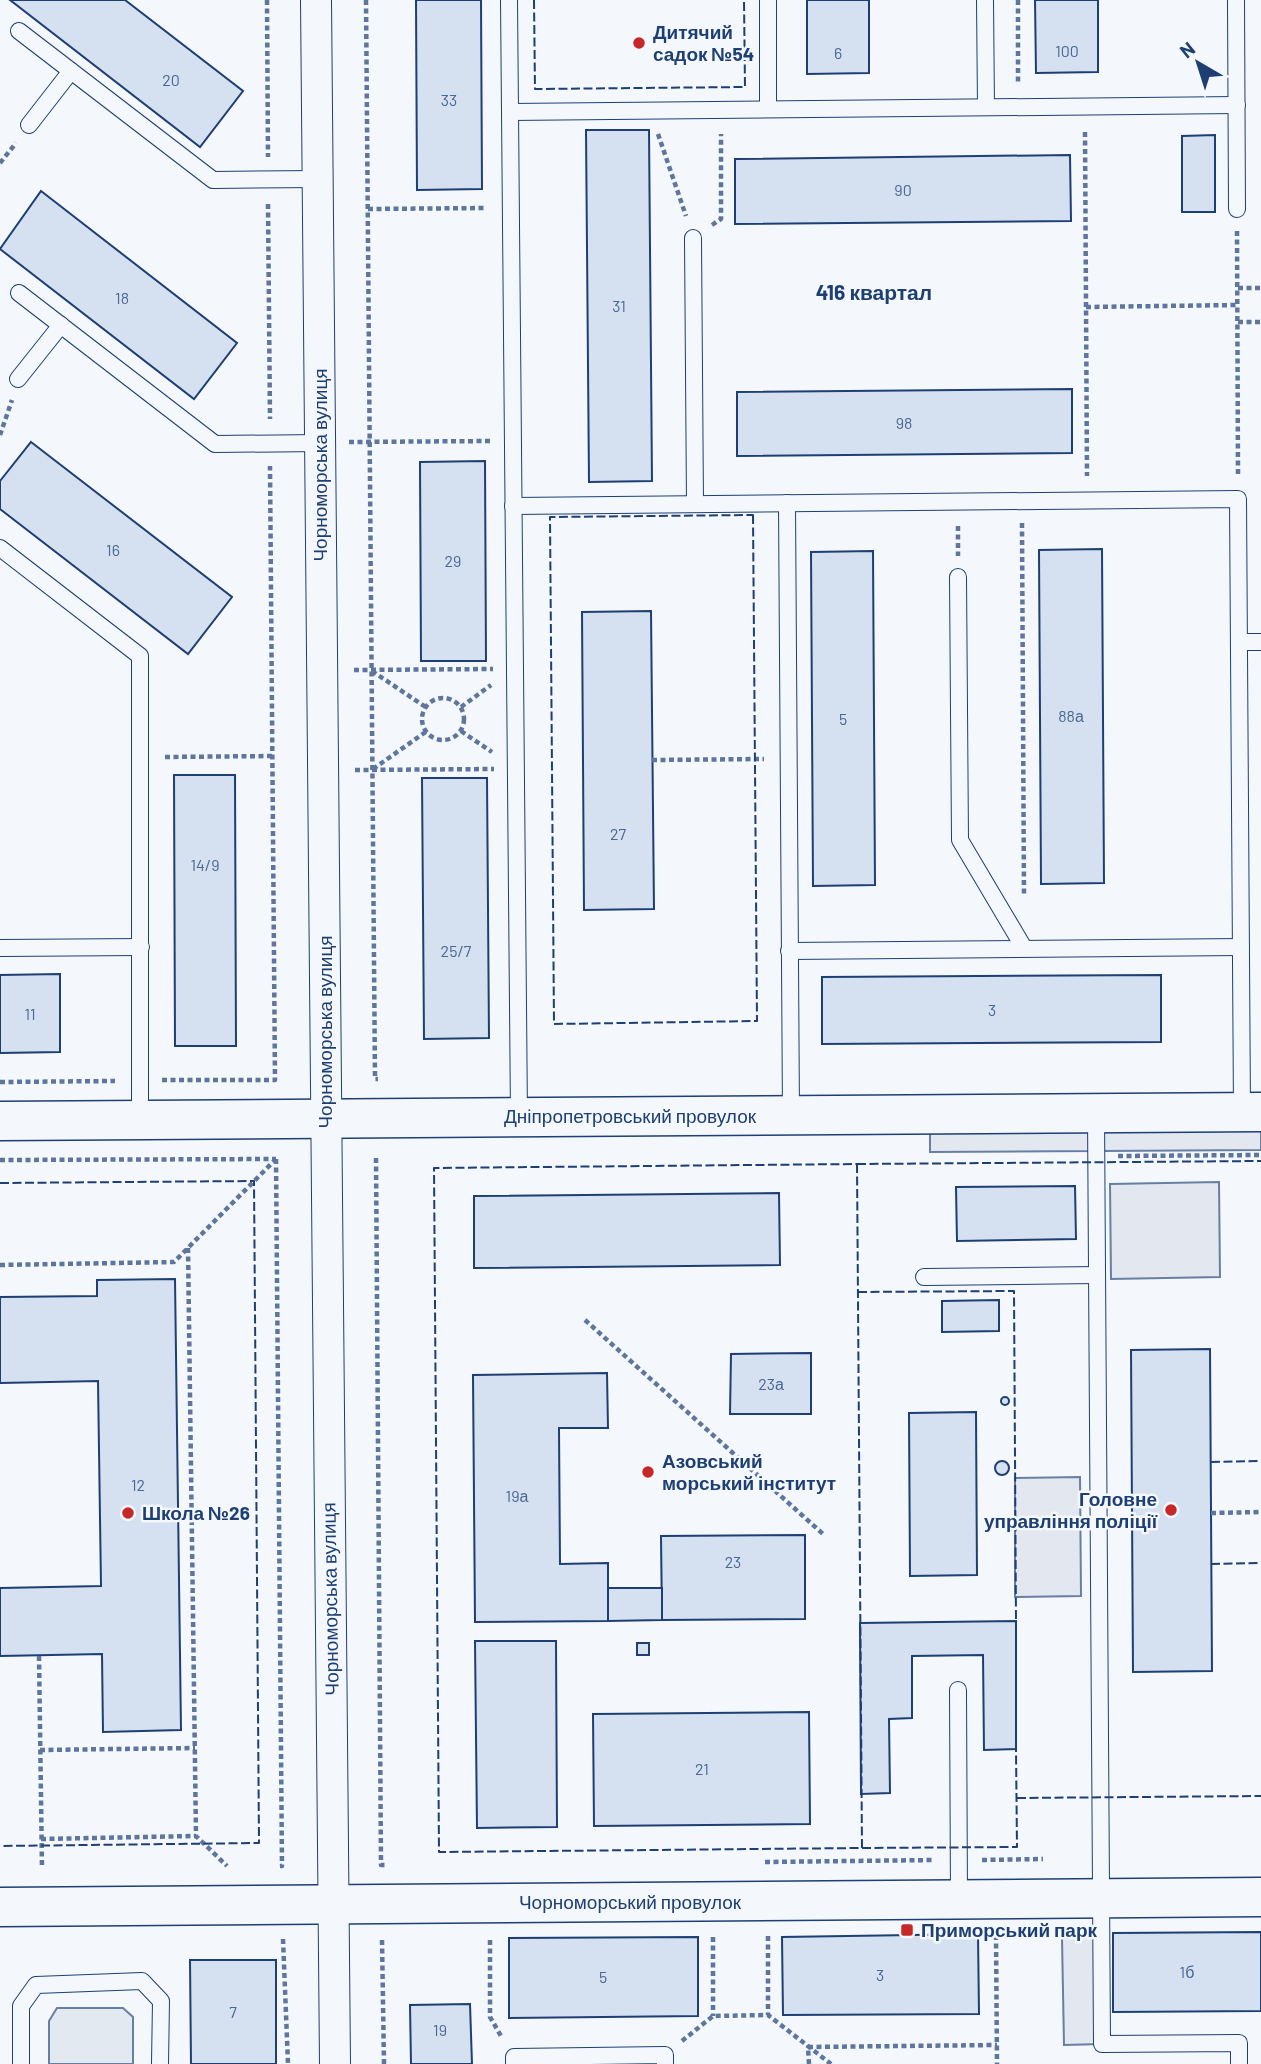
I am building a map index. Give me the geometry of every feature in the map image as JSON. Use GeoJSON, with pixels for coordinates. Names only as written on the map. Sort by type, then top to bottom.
{"type":"FeatureCollection","features":[{"type":"Feature","properties":{"kind":"main road","name":"Дніпропетровський провулок"},"geometry":{"type":"LineString","coordinates":[[0,1121],[1251,1112]]}},
{"type":"Feature","properties":{"kind":"main road","name":"Чорноморський провулок"},"geometry":{"type":"LineString","coordinates":[[0,1908],[1261,1897]]}},
{"type":"Feature","properties":{"kind":"street","name":"Чорноморська вулиця"},"geometry":{"type":"LineString","coordinates":[[316,0],[335,2064]]}},
{"type":"Feature","properties":{"kind":"lane"},"geometry":{"type":"LineString","coordinates":[[509,0],[519,1117]]}},
{"type":"Feature","properties":{"kind":"lane"},"geometry":{"type":"LineString","coordinates":[[768,0],[768,109]]}},
{"type":"Feature","properties":{"kind":"lane"},"geometry":{"type":"LineString","coordinates":[[985,0],[986,107]]}},
{"type":"Feature","properties":{"kind":"lane"},"geometry":{"type":"LineString","coordinates":[[1236,0],[1237,209]]}},
{"type":"Feature","properties":{"kind":"lane"},"geometry":{"type":"LineString","coordinates":[[19,31],[214,180],[318,179]]}},
{"type":"Feature","properties":{"kind":"lane"},"geometry":{"type":"LineString","coordinates":[[29,125],[71,71]]}},
{"type":"Feature","properties":{"kind":"lane"},"geometry":{"type":"LineString","coordinates":[[510,112],[1237,104]]}},
{"type":"Feature","properties":{"kind":"lane"},"geometry":{"type":"LineString","coordinates":[[693,238],[695,504]]}},
{"type":"Feature","properties":{"kind":"lane"},"geometry":{"type":"LineString","coordinates":[[19,293],[215,444],[320,443]]}},
{"type":"Feature","properties":{"kind":"lane"},"geometry":{"type":"LineString","coordinates":[[18,379],[61,325]]}},
{"type":"Feature","properties":{"kind":"lane"},"geometry":{"type":"LineString","coordinates":[[513,506],[1238,499],[1241,947],[1251,1112]]}},
{"type":"Feature","properties":{"kind":"lane"},"geometry":{"type":"LineString","coordinates":[[787,503],[791,1115]]}},
{"type":"Feature","properties":{"kind":"lane"},"geometry":{"type":"LineString","coordinates":[[0,548],[140,656],[141,1120]]}},
{"type":"Feature","properties":{"kind":"lane"},"geometry":{"type":"LineString","coordinates":[[958,578],[960,840],[1024,948]]}},
{"type":"Feature","properties":{"kind":"lane"},"geometry":{"type":"LineString","coordinates":[[1239,642],[1261,642]]}},
{"type":"Feature","properties":{"kind":"lane"},"geometry":{"type":"LineString","coordinates":[[0,948],[141,947]]}},
{"type":"Feature","properties":{"kind":"lane"},"geometry":{"type":"LineString","coordinates":[[789,951],[1241,947]]}},
{"type":"Feature","properties":{"kind":"lane"},"geometry":{"type":"LineString","coordinates":[[1096,1113],[1102,2045],[1239,2043],[1239,2064]]}},
{"type":"Feature","properties":{"kind":"lane"},"geometry":{"type":"LineString","coordinates":[[924,1277],[1097,1275]]}},
{"type":"Feature","properties":{"kind":"lane"},"geometry":{"type":"LineString","coordinates":[[958,1690],[959,1899]]}},
{"type":"Feature","properties":{"kind":"lane"},"geometry":{"type":"LineString","coordinates":[[21,2064],[22,2006],[36,1984],[142,1981],[161,2001],[160,2064]]}},
{"type":"Feature","properties":{"kind":"lane"},"geometry":{"type":"LineString","coordinates":[[514,2064],[513,2057],[665,2059]]}},
{"type":"Feature","properties":{"kind":"path"},"geometry":{"type":"LineString","coordinates":[[267,0],[275,1080]]}},
{"type":"Feature","properties":{"kind":"path"},"geometry":{"type":"LineString","coordinates":[[366,0],[375,1079]]}},
{"type":"Feature","properties":{"kind":"path"},"geometry":{"type":"LineString","coordinates":[[1018,0],[1019,107]]}},
{"type":"Feature","properties":{"kind":"path"},"geometry":{"type":"LineString","coordinates":[[1085,106],[1087,500]]}},
{"type":"Feature","properties":{"kind":"path"},"geometry":{"type":"LineString","coordinates":[[650,110],[693,238]]}},
{"type":"Feature","properties":{"kind":"path"},"geometry":{"type":"LineString","coordinates":[[721,110],[721,219]]}},
{"type":"Feature","properties":{"kind":"path"},"geometry":{"type":"LineString","coordinates":[[368,209],[511,207]]}},
{"type":"Feature","properties":{"kind":"path"},"geometry":{"type":"LineString","coordinates":[[1237,209],[1238,499]]}},
{"type":"Feature","properties":{"kind":"path"},"geometry":{"type":"LineString","coordinates":[[1238,288],[1261,288]]}},
{"type":"Feature","properties":{"kind":"path"},"geometry":{"type":"LineString","coordinates":[[1086,307],[1237,305]]}},
{"type":"Feature","properties":{"kind":"path"},"geometry":{"type":"LineString","coordinates":[[1237,322],[1261,322]]}},
{"type":"Feature","properties":{"kind":"path"},"geometry":{"type":"LineString","coordinates":[[0,435],[18,379]]}},
{"type":"Feature","properties":{"kind":"path"},"geometry":{"type":"LineString","coordinates":[[320,443],[513,440]]}},
{"type":"Feature","properties":{"kind":"path"},"geometry":{"type":"LineString","coordinates":[[1021,501],[1024,948]]}},
{"type":"Feature","properties":{"kind":"path"},"geometry":{"type":"LineString","coordinates":[[958,502],[958,578]]}},
{"type":"Feature","properties":{"kind":"path"},"geometry":{"type":"LineString","coordinates":[[322,671],[515,668]]}},
{"type":"Feature","properties":{"kind":"path"},"geometry":{"type":"LineString","coordinates":[[372,670],[426,708]]}},
{"type":"Feature","properties":{"kind":"path"},"geometry":{"type":"LineString","coordinates":[[437,699],[450,699],[461,707],[464,719],[461,731],[450,739],[437,739],[427,731],[422,719],[426,708],[437,699]]}},
{"type":"Feature","properties":{"kind":"path"},"geometry":{"type":"LineString","coordinates":[[373,770],[427,731]]}},
{"type":"Feature","properties":{"kind":"path"},"geometry":{"type":"LineString","coordinates":[[140,757],[273,757]]}},
{"type":"Feature","properties":{"kind":"path"},"geometry":{"type":"LineString","coordinates":[[652,760],[788,759]]}},
{"type":"Feature","properties":{"kind":"path"},"geometry":{"type":"LineString","coordinates":[[323,771],[516,768]]}},
{"type":"Feature","properties":{"kind":"path"},"geometry":{"type":"LineString","coordinates":[[1097,1157],[1261,1155]]}},
{"type":"Feature","properties":{"kind":"path"},"geometry":{"type":"LineString","coordinates":[[376,1158],[382,1865]]}},
{"type":"Feature","properties":{"kind":"path"},"geometry":{"type":"LineString","coordinates":[[0,1160],[276,1159]]}},
{"type":"Feature","properties":{"kind":"path"},"geometry":{"type":"LineString","coordinates":[[0,1265],[174,1262],[276,1159]]}},
{"type":"Feature","properties":{"kind":"path"},"geometry":{"type":"LineString","coordinates":[[276,1159],[282,1866]]}},
{"type":"Feature","properties":{"kind":"path"},"geometry":{"type":"LineString","coordinates":[[188,1248],[196,1836]]}},
{"type":"Feature","properties":{"kind":"path"},"geometry":{"type":"LineString","coordinates":[[585,1320],[823,1534]]}},
{"type":"Feature","properties":{"kind":"path"},"geometry":{"type":"LineString","coordinates":[[1211,1513],[1261,1512]]}},
{"type":"Feature","properties":{"kind":"path"},"geometry":{"type":"LineString","coordinates":[[39,1656],[42,1868]]}},
{"type":"Feature","properties":{"kind":"path"},"geometry":{"type":"LineString","coordinates":[[40,1750],[195,1748]]}},
{"type":"Feature","properties":{"kind":"path"},"geometry":{"type":"LineString","coordinates":[[41,1839],[196,1836],[227,1866]]}},
{"type":"Feature","properties":{"kind":"path"},"geometry":{"type":"LineString","coordinates":[[959,1860],[1101,1859]]}},
{"type":"Feature","properties":{"kind":"path"},"geometry":{"type":"LineString","coordinates":[[996,1924],[998,2064]]}},
{"type":"Feature","properties":{"kind":"path"},"geometry":{"type":"LineString","coordinates":[[713,1926],[713,2016]]}},
{"type":"Feature","properties":{"kind":"path"},"geometry":{"type":"LineString","coordinates":[[768,1926],[768,2015]]}},
{"type":"Feature","properties":{"kind":"path"},"geometry":{"type":"LineString","coordinates":[[489,1928],[490,2017]]}},
{"type":"Feature","properties":{"kind":"path"},"geometry":{"type":"LineString","coordinates":[[382,1929],[384,2064]]}},
{"type":"Feature","properties":{"kind":"path"},"geometry":{"type":"LineString","coordinates":[[283,1935],[288,2064]]}},
{"type":"Feature","properties":{"kind":"path"},"geometry":{"type":"LineString","coordinates":[[665,2059],[713,2016],[768,2015],[831,2064]]}},
{"type":"Feature","properties":{"kind":"path"},"geometry":{"type":"LineString","coordinates":[[808,2047],[997,2045]]}},
{"type":"Feature","properties":{"kind":"path"},"geometry":{"type":"LineString","coordinates":[[808,2047],[808,2064]]}},
{"type":"Feature","properties":{"kind":"shaded area"},"geometry":{"type":"Polygon","coordinates":[[[1261,1112],[1261,1150],[1102,1151],[1101,1113],[1261,1112]]]}},
{"type":"Feature","properties":{"kind":"shaded area"},"geometry":{"type":"Polygon","coordinates":[[[1092,1113],[1091,1151],[930,1152],[930,1115],[1092,1113]]]}},
{"type":"Feature","properties":{"kind":"shaded area"},"geometry":{"type":"Polygon","coordinates":[[[1219,1182],[1220,1277],[1111,1279],[1110,1184],[1219,1182]]]}},
{"type":"Feature","properties":{"kind":"shaded area"},"geometry":{"type":"Polygon","coordinates":[[[1080,1477],[1081,1596],[1015,1597],[1015,1478],[1080,1477]]]}},
{"type":"Feature","properties":{"kind":"shaded area"},"geometry":{"type":"Polygon","coordinates":[[[1100,1937],[1102,2044],[1064,2045],[1062,1938],[1100,1937]]]}},
{"type":"Feature","properties":{"kind":"shaded area"},"geometry":{"type":"Polygon","coordinates":[[[57,2008],[123,2008],[133,2017],[133,2064],[49,2064],[49,2021],[57,2008]]]}},
{"type":"Feature","properties":{"kind":"building"},"geometry":{"type":"Polygon","coordinates":[[[10,0],[125,0],[243,91],[200,147],[10,0]]]}},
{"type":"Feature","properties":{"kind":"building"},"geometry":{"type":"Polygon","coordinates":[[[416,0],[481,0],[482,189],[417,190],[416,0]]]}},
{"type":"Feature","properties":{"kind":"building"},"geometry":{"type":"Polygon","coordinates":[[[807,0],[869,0],[869,73],[807,74],[807,0]]]}},
{"type":"Feature","properties":{"kind":"building"},"geometry":{"type":"Polygon","coordinates":[[[1035,0],[1098,0],[1098,72],[1036,73],[1035,0]]]}},
{"type":"Feature","properties":{"kind":"building"},"geometry":{"type":"Polygon","coordinates":[[[586,130],[649,130],[652,481],[589,482],[586,130]]]}},
{"type":"Feature","properties":{"kind":"building"},"geometry":{"type":"Polygon","coordinates":[[[1215,135],[1215,212],[1182,212],[1182,136],[1215,135]]]}},
{"type":"Feature","properties":{"kind":"building"},"geometry":{"type":"Polygon","coordinates":[[[1070,155],[1071,221],[735,224],[735,159],[1070,155]]]}},
{"type":"Feature","properties":{"kind":"building"},"geometry":{"type":"Polygon","coordinates":[[[41,191],[237,343],[194,399],[0,249],[41,191]]]}},
{"type":"Feature","properties":{"kind":"building"},"geometry":{"type":"Polygon","coordinates":[[[1072,389],[1072,453],[737,456],[737,392],[1072,389]]]}},
{"type":"Feature","properties":{"kind":"building"},"geometry":{"type":"Polygon","coordinates":[[[31,442],[232,597],[188,654],[0,509],[0,481],[31,442]]]}},
{"type":"Feature","properties":{"kind":"building"},"geometry":{"type":"Polygon","coordinates":[[[485,461],[486,661],[421,661],[420,462],[485,461]]]}},
{"type":"Feature","properties":{"kind":"building"},"geometry":{"type":"Polygon","coordinates":[[[1102,549],[1104,883],[1041,884],[1039,550],[1102,549]]]}},
{"type":"Feature","properties":{"kind":"building"},"geometry":{"type":"Polygon","coordinates":[[[873,551],[875,885],[813,886],[811,552],[873,551]]]}},
{"type":"Feature","properties":{"kind":"building"},"geometry":{"type":"Polygon","coordinates":[[[651,611],[654,909],[584,910],[582,612],[651,611]]]}},
{"type":"Feature","properties":{"kind":"building"},"geometry":{"type":"Polygon","coordinates":[[[174,775],[235,775],[236,1046],[175,1046],[174,775]]]}},
{"type":"Feature","properties":{"kind":"building"},"geometry":{"type":"Polygon","coordinates":[[[422,778],[487,778],[489,1038],[424,1039],[422,778]]]}},
{"type":"Feature","properties":{"kind":"building"},"geometry":{"type":"Polygon","coordinates":[[[60,974],[60,1052],[0,1053],[0,975],[60,974]]]}},
{"type":"Feature","properties":{"kind":"building"},"geometry":{"type":"Polygon","coordinates":[[[1161,975],[1161,1042],[822,1044],[822,977],[1161,975]]]}},
{"type":"Feature","properties":{"kind":"building"},"geometry":{"type":"Polygon","coordinates":[[[1075,1186],[1076,1239],[957,1241],[956,1187],[1075,1186]]]}},
{"type":"Feature","properties":{"kind":"building"},"geometry":{"type":"Polygon","coordinates":[[[779,1193],[780,1265],[474,1268],[474,1196],[779,1193]]]}},
{"type":"Feature","properties":{"kind":"building"},"geometry":{"type":"Polygon","coordinates":[[[175,1279],[181,1730],[103,1732],[102,1654],[0,1656],[0,1588],[101,1586],[98,1381],[0,1383],[0,1297],[97,1296],[97,1280],[175,1279]]]}},
{"type":"Feature","properties":{"kind":"building"},"geometry":{"type":"Polygon","coordinates":[[[999,1300],[999,1331],[942,1332],[942,1301],[999,1300]]]}},
{"type":"Feature","properties":{"kind":"building"},"geometry":{"type":"Polygon","coordinates":[[[1210,1349],[1212,1671],[1133,1672],[1131,1350],[1210,1349]]]}},
{"type":"Feature","properties":{"kind":"building"},"geometry":{"type":"Polygon","coordinates":[[[811,1353],[811,1414],[730,1414],[731,1354],[811,1353]]]}},
{"type":"Feature","properties":{"kind":"building"},"geometry":{"type":"Polygon","coordinates":[[[607,1373],[608,1428],[559,1428],[560,1564],[608,1563],[608,1621],[475,1622],[473,1375],[607,1373]]]}},
{"type":"Feature","properties":{"kind":"building"},"geometry":{"type":"Polygon","coordinates":[[[1005,1397],[1009,1401],[1005,1405],[1001,1401],[1005,1397]]]}},
{"type":"Feature","properties":{"kind":"building"},"geometry":{"type":"Polygon","coordinates":[[[976,1412],[977,1575],[910,1576],[909,1413],[976,1412]]]}},
{"type":"Feature","properties":{"kind":"building"},"geometry":{"type":"Polygon","coordinates":[[[999,1461],[1005,1461],[1009,1468],[1005,1475],[999,1475],[995,1471],[995,1465],[999,1461]]]}},
{"type":"Feature","properties":{"kind":"building"},"geometry":{"type":"Polygon","coordinates":[[[805,1535],[805,1619],[662,1620],[661,1536],[805,1535]]]}},
{"type":"Feature","properties":{"kind":"building"},"geometry":{"type":"Polygon","coordinates":[[[608,1588],[662,1588],[662,1620],[608,1621],[608,1588]]]}},
{"type":"Feature","properties":{"kind":"building"},"geometry":{"type":"Polygon","coordinates":[[[1016,1621],[1016,1749],[984,1750],[983,1655],[912,1656],[912,1718],[889,1719],[890,1793],[861,1794],[860,1623],[1016,1621]]]}},
{"type":"Feature","properties":{"kind":"building"},"geometry":{"type":"Polygon","coordinates":[[[475,1641],[556,1641],[557,1827],[477,1828],[475,1641]]]}},
{"type":"Feature","properties":{"kind":"building"},"geometry":{"type":"Polygon","coordinates":[[[637,1643],[649,1643],[649,1655],[637,1655],[637,1643]]]}},
{"type":"Feature","properties":{"kind":"building"},"geometry":{"type":"Polygon","coordinates":[[[809,1712],[810,1824],[594,1826],[593,1714],[809,1712]]]}},
{"type":"Feature","properties":{"kind":"building"},"geometry":{"type":"Polygon","coordinates":[[[1261,1932],[1261,2011],[1113,2012],[1113,1933],[1261,1932]]]}},
{"type":"Feature","properties":{"kind":"building"},"geometry":{"type":"Polygon","coordinates":[[[978,1934],[979,2014],[783,2015],[782,1937],[978,1934]]]}},
{"type":"Feature","properties":{"kind":"building"},"geometry":{"type":"Polygon","coordinates":[[[698,1937],[698,2016],[509,2018],[509,1938],[698,1937]]]}},
{"type":"Feature","properties":{"kind":"building"},"geometry":{"type":"Polygon","coordinates":[[[190,1960],[276,1960],[276,2064],[191,2064],[190,1960]]]}},
{"type":"Feature","properties":{"kind":"building"},"geometry":{"type":"Polygon","coordinates":[[[470,2004],[472,2064],[411,2064],[410,2005],[470,2004]]]}},
{"type":"Feature","properties":{"kind":"fence"},"geometry":{"type":"LineString","coordinates":[[534,0],[535,89],[745,87],[744,0]]}},
{"type":"Feature","properties":{"kind":"fence"},"geometry":{"type":"LineString","coordinates":[[753,515],[757,1021],[554,1024],[550,517],[753,515]]}},
{"type":"Feature","properties":{"kind":"fence"},"geometry":{"type":"LineString","coordinates":[[857,1164],[1261,1161]]}},
{"type":"Feature","properties":{"kind":"fence"},"geometry":{"type":"LineString","coordinates":[[857,1164],[862,1848],[439,1852],[434,1168],[857,1164]]}},
{"type":"Feature","properties":{"kind":"fence"},"geometry":{"type":"LineString","coordinates":[[0,1183],[254,1181],[259,1843],[0,1846]]}},
{"type":"Feature","properties":{"kind":"fence"},"geometry":{"type":"LineString","coordinates":[[858,1292],[1014,1291],[1016,1621]]}},
{"type":"Feature","properties":{"kind":"fence"},"geometry":{"type":"LineString","coordinates":[[1211,1462],[1261,1461]]}},
{"type":"Feature","properties":{"kind":"fence"},"geometry":{"type":"LineString","coordinates":[[1211,1564],[1261,1563]]}},
{"type":"Feature","properties":{"kind":"fence"},"geometry":{"type":"LineString","coordinates":[[862,1848],[1017,1847],[1016,1749]]}},
{"type":"Feature","properties":{"kind":"fence"},"geometry":{"type":"LineString","coordinates":[[1017,1798],[1261,1796]]}},
{"type":"Feature","properties":{"kind":"place","name":"Дитячий садок №54"},"geometry":{"type":"Point","coordinates":[639,43]}},
{"type":"Feature","properties":{"kind":"place","name":"Азовський морський інститут"},"geometry":{"type":"Point","coordinates":[648,1472]}},
{"type":"Feature","properties":{"kind":"place","name":"Головне управління поліції"},"geometry":{"type":"Point","coordinates":[1171,1510]}},
{"type":"Feature","properties":{"kind":"place","name":"Школа №26"},"geometry":{"type":"Point","coordinates":[128,1513]}},
{"type":"Feature","properties":{"kind":"place","name":"Приморський парк"},"geometry":{"type":"Point","coordinates":[907,1930]}},
{"type":"Feature","properties":{"kind":"district","name":"416 квартал"},"geometry":{"type":"Point","coordinates":[874,293]}}]}
